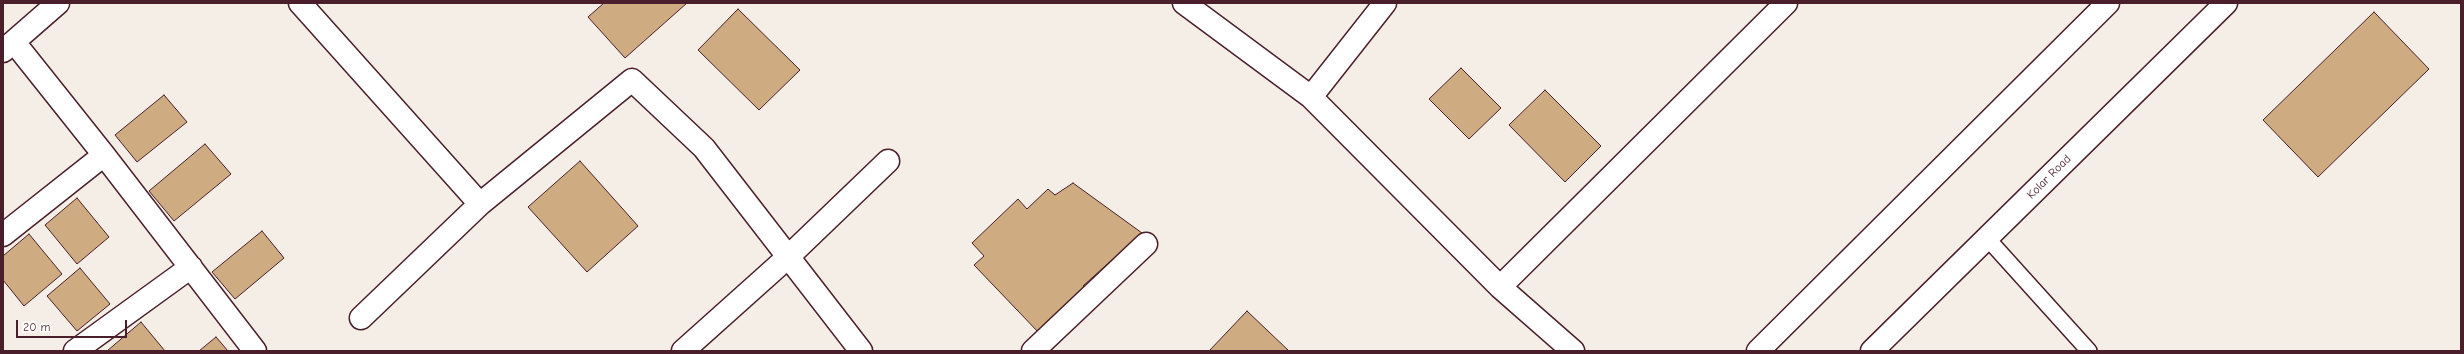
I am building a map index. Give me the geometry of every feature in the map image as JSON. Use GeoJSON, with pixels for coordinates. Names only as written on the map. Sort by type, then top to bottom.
{"type":"FeatureCollection","features":[{"type":"Feature","properties":{"kind":"street"},"geometry":{"type":"LineString","coordinates":[[58,3],[8,46],[104,155],[255,351]]}},
{"type":"Feature","properties":{"kind":"street"},"geometry":{"type":"LineString","coordinates":[[300,3],[480,204]]}},
{"type":"Feature","properties":{"kind":"street"},"geometry":{"type":"LineString","coordinates":[[1184,3],[1311,97],[1500,287],[1572,351]]}},
{"type":"Feature","properties":{"kind":"street"},"geometry":{"type":"LineString","coordinates":[[1311,97],[1385,3]]}},
{"type":"Feature","properties":{"kind":"street"},"geometry":{"type":"LineString","coordinates":[[1500,287],[1786,3]]}},
{"type":"Feature","properties":{"kind":"street"},"geometry":{"type":"LineString","coordinates":[[1758,351],[2108,3]]}},
{"type":"Feature","properties":{"kind":"street","name":"Kolar Road"},"geometry":{"type":"LineString","coordinates":[[1872,351],[2226,3]]}},
{"type":"Feature","properties":{"kind":"street"},"geometry":{"type":"LineString","coordinates":[[361,318],[480,204],[632,80],[704,148],[861,351]]}},
{"type":"Feature","properties":{"kind":"street"},"geometry":{"type":"LineString","coordinates":[[3,235],[104,155]]}},
{"type":"Feature","properties":{"kind":"street"},"geometry":{"type":"LineString","coordinates":[[683,351],[788,257],[888,161]]}},
{"type":"Feature","properties":{"kind":"street"},"geometry":{"type":"LineString","coordinates":[[1032,351],[1146,244]]}},
{"type":"Feature","properties":{"kind":"street"},"geometry":{"type":"LineString","coordinates":[[75,351],[191,267]]}},
{"type":"Feature","properties":{"kind":"lane"},"geometry":{"type":"LineString","coordinates":[[1987,238],[2089,351]]}},
{"type":"Feature","properties":{"kind":"building"},"geometry":{"type":"Polygon","coordinates":[[[604,3],[687,3],[625,58],[588,17],[604,3]]]}},
{"type":"Feature","properties":{"kind":"building"},"geometry":{"type":"Polygon","coordinates":[[[738,9],[800,70],[759,110],[698,50],[738,9]]]}},
{"type":"Feature","properties":{"kind":"building"},"geometry":{"type":"Polygon","coordinates":[[[2374,12],[2429,69],[2318,177],[2263,120],[2374,12]]]}},
{"type":"Feature","properties":{"kind":"building"},"geometry":{"type":"Polygon","coordinates":[[[1461,68],[1501,108],[1469,139],[1429,99],[1461,68]]]}},
{"type":"Feature","properties":{"kind":"building"},"geometry":{"type":"Polygon","coordinates":[[[1545,90],[1601,146],[1565,182],[1509,125],[1545,90]]]}},
{"type":"Feature","properties":{"kind":"building"},"geometry":{"type":"Polygon","coordinates":[[[164,95],[187,122],[137,162],[115,135],[164,95]]]}},
{"type":"Feature","properties":{"kind":"building"},"geometry":{"type":"Polygon","coordinates":[[[205,144],[231,174],[174,221],[149,191],[205,144]]]}},
{"type":"Feature","properties":{"kind":"building"},"geometry":{"type":"Polygon","coordinates":[[[580,161],[638,226],[587,272],[528,207],[580,161]]]}},
{"type":"Feature","properties":{"kind":"building"},"geometry":{"type":"Polygon","coordinates":[[[1073,183],[1142,233],[1083,286],[1089,292],[1040,334],[974,265],[984,256],[972,243],[1018,199],[1027,209],[1048,189],[1055,195],[1073,183]]]}},
{"type":"Feature","properties":{"kind":"building"},"geometry":{"type":"Polygon","coordinates":[[[77,198],[109,237],[77,264],[45,225],[77,198]]]}},
{"type":"Feature","properties":{"kind":"building"},"geometry":{"type":"Polygon","coordinates":[[[262,231],[284,258],[235,299],[212,272],[262,231]]]}},
{"type":"Feature","properties":{"kind":"building"},"geometry":{"type":"Polygon","coordinates":[[[29,234],[62,274],[24,306],[3,280],[3,256],[29,234]]]}},
{"type":"Feature","properties":{"kind":"building"},"geometry":{"type":"Polygon","coordinates":[[[80,268],[110,304],[77,331],[47,296],[80,268]]]}},
{"type":"Feature","properties":{"kind":"building"},"geometry":{"type":"Polygon","coordinates":[[[1247,311],[1289,351],[1209,351],[1247,311]]]}},
{"type":"Feature","properties":{"kind":"building"},"geometry":{"type":"Polygon","coordinates":[[[141,322],[165,351],[107,351],[141,322]]]}},
{"type":"Feature","properties":{"kind":"building"},"geometry":{"type":"Polygon","coordinates":[[[216,337],[228,351],[199,351],[216,337]]]}}]}
